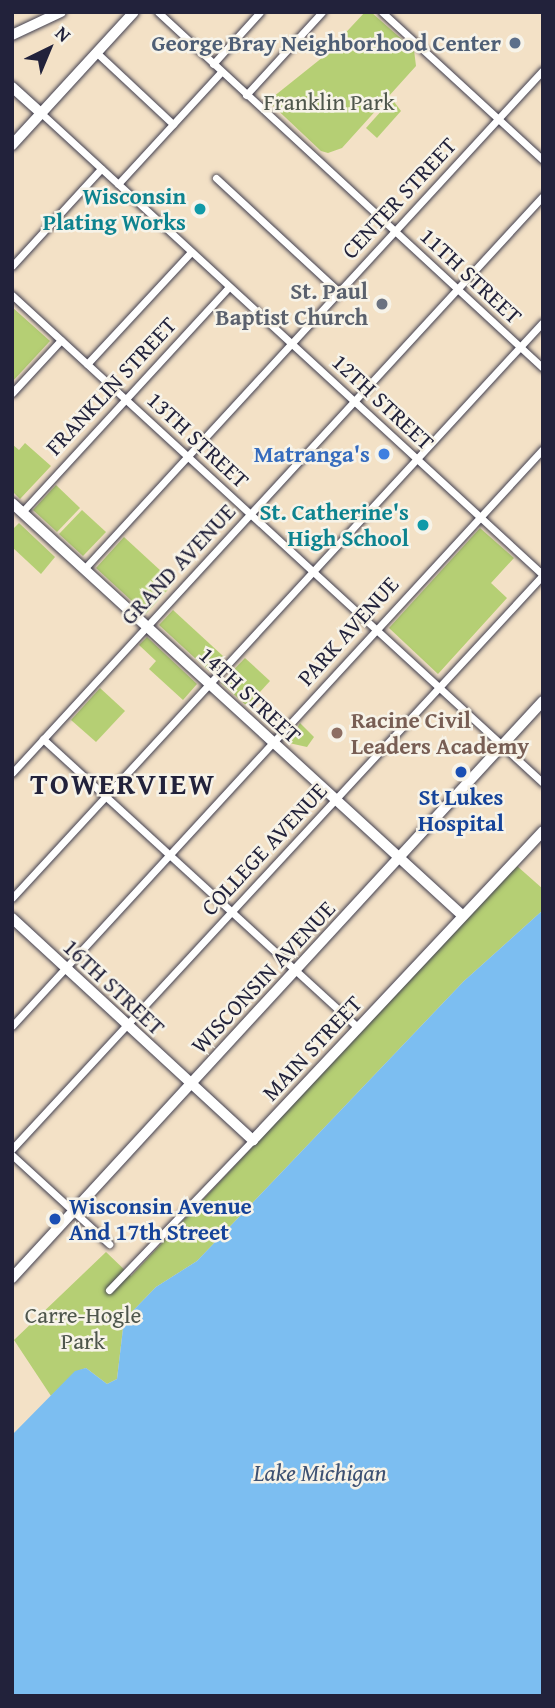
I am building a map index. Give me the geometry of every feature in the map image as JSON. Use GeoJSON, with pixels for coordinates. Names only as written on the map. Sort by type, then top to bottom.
{"type":"FeatureCollection","features":[{"type":"Feature","properties":{"kind":"main road"},"geometry":{"type":"LineString","coordinates":[[12,34],[61,12]]}},
{"type":"Feature","properties":{"kind":"main road"},"geometry":{"type":"LineString","coordinates":[[12,145],[134,12]]}},
{"type":"Feature","properties":{"kind":"street","name":"11TH STREET"},"geometry":{"type":"LineString","coordinates":[[158,12],[543,368]]}},
{"type":"Feature","properties":{"kind":"street"},"geometry":{"type":"LineString","coordinates":[[213,64],[260,12]]}},
{"type":"Feature","properties":{"kind":"street"},"geometry":{"type":"LineString","coordinates":[[246,95],[322,12]]}},
{"type":"Feature","properties":{"kind":"street"},"geometry":{"type":"LineString","coordinates":[[382,12],[543,160]]}},
{"type":"Feature","properties":{"kind":"street"},"geometry":{"type":"LineString","coordinates":[[97,53],[173,124]]}},
{"type":"Feature","properties":{"kind":"street","name":"CENTER STREET"},"geometry":{"type":"LineString","coordinates":[[84,569],[543,70]]}},
{"type":"Feature","properties":{"kind":"street"},"geometry":{"type":"LineString","coordinates":[[118,184],[221,72]]}},
{"type":"Feature","properties":{"kind":"street","name":"12TH STREET"},"geometry":{"type":"LineString","coordinates":[[12,87],[543,575]]}},
{"type":"Feature","properties":{"kind":"street"},"geometry":{"type":"LineString","coordinates":[[12,266],[101,169]]}},
{"type":"Feature","properties":{"kind":"street"},"geometry":{"type":"LineString","coordinates":[[216,178],[339,292]]}},
{"type":"Feature","properties":{"kind":"street","name":"GRAND AVENUE"},"geometry":{"type":"LineString","coordinates":[[12,773],[543,196]]}},
{"type":"Feature","properties":{"kind":"street"},"geometry":{"type":"LineString","coordinates":[[87,364],[191,251]]}},
{"type":"Feature","properties":{"kind":"street","name":"FRANKLIN STREET"},"geometry":{"type":"LineString","coordinates":[[22,512],[229,287]]}},
{"type":"Feature","properties":{"kind":"street","name":"13TH STREET"},"geometry":{"type":"LineString","coordinates":[[12,295],[543,783]]}},
{"type":"Feature","properties":{"kind":"street"},"geometry":{"type":"LineString","coordinates":[[12,898],[543,322]]}},
{"type":"Feature","properties":{"kind":"street"},"geometry":{"type":"LineString","coordinates":[[12,393],[61,340]]}},
{"type":"Feature","properties":{"kind":"street","name":"PARK AVENUE"},"geometry":{"type":"LineString","coordinates":[[12,1026],[543,449]]}},
{"type":"Feature","properties":{"kind":"street","name":"14TH STREET"},"geometry":{"type":"LineString","coordinates":[[12,503],[462,915]]}},
{"type":"Feature","properties":{"kind":"street","name":"COLLEGE AVENUE"},"geometry":{"type":"LineString","coordinates":[[12,1149],[543,575]]}},
{"type":"Feature","properties":{"kind":"street","name":"WISCONSIN AVENUE"},"geometry":{"type":"LineString","coordinates":[[12,1278],[543,701]]}},
{"type":"Feature","properties":{"kind":"street"},"geometry":{"type":"LineString","coordinates":[[43,739],[357,1027]]}},
{"type":"Feature","properties":{"kind":"street","name":"MAIN STREET"},"geometry":{"type":"LineString","coordinates":[[109,1290],[543,831]]}},
{"type":"Feature","properties":{"kind":"street","name":"16TH STREET"},"geometry":{"type":"LineString","coordinates":[[12,918],[253,1140]]}},
{"type":"Feature","properties":{"kind":"street"},"geometry":{"type":"LineString","coordinates":[[12,1155],[109,1244]]}},
{"type":"Feature","properties":{"kind":"green space","name":"Franklin Park"},"geometry":{"type":"Polygon","coordinates":[[[365,12],[371,12],[414,50],[416,66],[342,148],[328,153],[321,151],[268,101],[323,57],[365,12]]]}},
{"type":"Feature","properties":{"kind":"green space"},"geometry":{"type":"Polygon","coordinates":[[[392,99],[401,111],[377,138],[366,128],[392,99]]]}},
{"type":"Feature","properties":{"kind":"green space"},"geometry":{"type":"Polygon","coordinates":[[[12,307],[50,341],[12,382],[12,307]]]}},
{"type":"Feature","properties":{"kind":"green space"},"geometry":{"type":"Polygon","coordinates":[[[25,443],[51,466],[20,499],[12,491],[12,444],[19,450],[25,443]]]}},
{"type":"Feature","properties":{"kind":"green space"},"geometry":{"type":"Polygon","coordinates":[[[56,485],[80,508],[57,532],[33,510],[56,485]]]}},
{"type":"Feature","properties":{"kind":"green space"},"geometry":{"type":"Polygon","coordinates":[[[82,510],[106,532],[83,556],[59,534],[82,510]]]}},
{"type":"Feature","properties":{"kind":"green space"},"geometry":{"type":"Polygon","coordinates":[[[19,523],[55,557],[41,574],[12,547],[12,530],[19,523]]]}},
{"type":"Feature","properties":{"kind":"green space"},"geometry":{"type":"Polygon","coordinates":[[[480,528],[514,558],[491,583],[507,598],[438,674],[389,628],[480,528]]]}},
{"type":"Feature","properties":{"kind":"green space"},"geometry":{"type":"Polygon","coordinates":[[[124,537],[174,583],[146,614],[96,568],[124,537]]]}},
{"type":"Feature","properties":{"kind":"green space"},"geometry":{"type":"Polygon","coordinates":[[[173,610],[223,656],[209,671],[159,625],[173,610]]]}},
{"type":"Feature","properties":{"kind":"green space"},"geometry":{"type":"Polygon","coordinates":[[[147,637],[197,684],[183,700],[149,669],[156,661],[139,645],[147,637]]]}},
{"type":"Feature","properties":{"kind":"green space"},"geometry":{"type":"Polygon","coordinates":[[[245,658],[270,681],[247,706],[221,683],[245,658]]]}},
{"type":"Feature","properties":{"kind":"green space"},"geometry":{"type":"Polygon","coordinates":[[[100,688],[125,711],[96,742],[71,720],[100,688]]]}},
{"type":"Feature","properties":{"kind":"green space"},"geometry":{"type":"Polygon","coordinates":[[[300,723],[314,737],[307,747],[289,743],[300,723]]]}},
{"type":"Feature","properties":{"kind":"green space","name":"Carre-Hogle Park"},"geometry":{"type":"Polygon","coordinates":[[[517,866],[543,889],[543,910],[464,981],[197,1261],[156,1287],[124,1320],[117,1379],[107,1384],[86,1368],[75,1372],[51,1396],[14,1340],[106,1252],[131,1276],[517,866]]]}},
{"type":"Feature","properties":{"kind":"water","name":"Lake Michigan"},"geometry":{"type":"Polygon","coordinates":[[[543,910],[543,1696],[12,1696],[12,1435],[75,1371],[86,1368],[107,1384],[117,1379],[124,1320],[156,1287],[197,1261],[464,981],[543,910]]]}},
{"type":"Feature","properties":{"kind":"place","name":"George Bray Neighborhood Center"},"geometry":{"type":"Point","coordinates":[515,43]}},
{"type":"Feature","properties":{"kind":"place","name":"Wisconsin Plating Works"},"geometry":{"type":"Point","coordinates":[200,209]}},
{"type":"Feature","properties":{"kind":"place","name":"St. Paul Baptist Church"},"geometry":{"type":"Point","coordinates":[382,304]}},
{"type":"Feature","properties":{"kind":"place","name":"Matranga's"},"geometry":{"type":"Point","coordinates":[384,454]}},
{"type":"Feature","properties":{"kind":"place","name":"St. Catherine's High School"},"geometry":{"type":"Point","coordinates":[423,525]}},
{"type":"Feature","properties":{"kind":"place","name":"Racine Civil Leaders Academy"},"geometry":{"type":"Point","coordinates":[337,733]}},
{"type":"Feature","properties":{"kind":"place","name":"St Lukes Hospital"},"geometry":{"type":"Point","coordinates":[461,772]}},
{"type":"Feature","properties":{"kind":"place","name":"Wisconsin Avenue And 17th Street"},"geometry":{"type":"Point","coordinates":[55,1219]}},
{"type":"Feature","properties":{"kind":"district","name":"TOWERVIEW"},"geometry":{"type":"Point","coordinates":[123,783]}}]}
